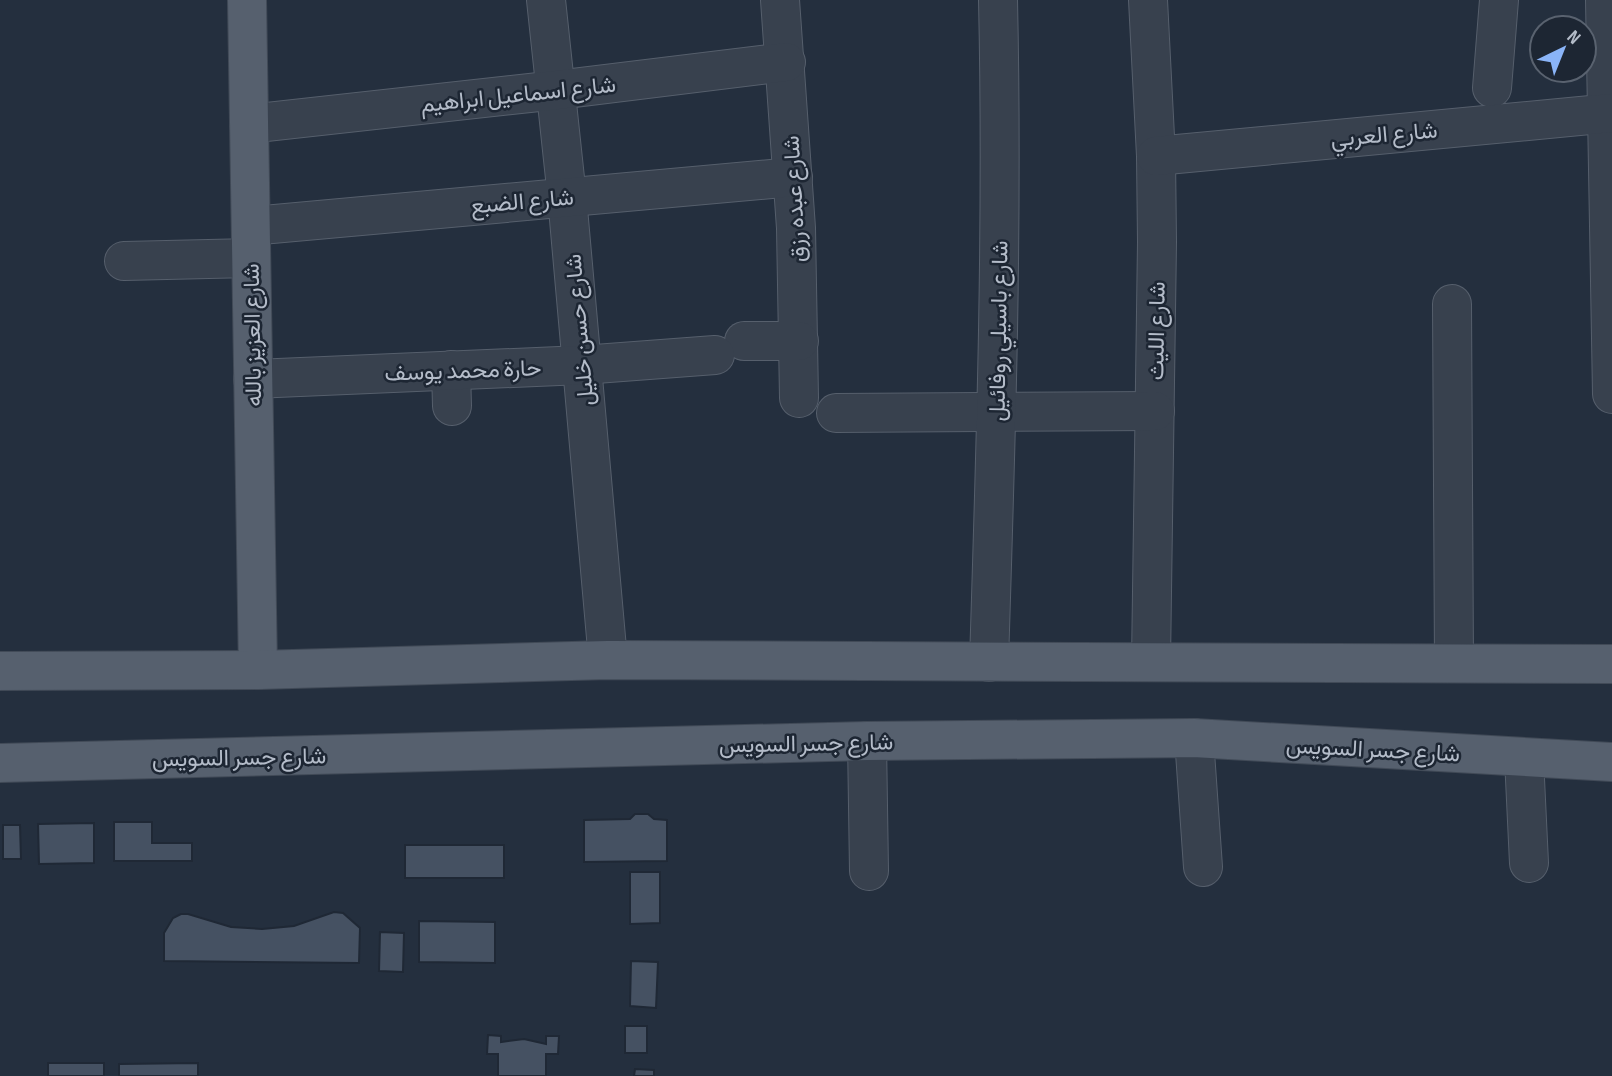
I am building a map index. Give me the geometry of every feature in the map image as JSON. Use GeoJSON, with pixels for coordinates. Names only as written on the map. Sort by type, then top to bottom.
{"type":"FeatureCollection","features":[{"type":"Feature","properties":{"kind":"main road","name":"شارع العزيز بالله"},"geometry":{"type":"LineString","coordinates":[[247,0],[258,670]]}},
{"type":"Feature","properties":{"kind":"main road"},"geometry":{"type":"LineString","coordinates":[[0,671],[258,670],[608,660],[1612,664]]}},
{"type":"Feature","properties":{"kind":"main road","name":"شارع جسر السويس"},"geometry":{"type":"LineString","coordinates":[[0,763],[867,741],[1194,738],[1612,762]]}},
{"type":"Feature","properties":{"kind":"street","name":"شارع حسن خليل"},"geometry":{"type":"LineString","coordinates":[[546,0],[557,90],[608,660]]}},
{"type":"Feature","properties":{"kind":"street","name":"شارع عبده رزق"},"geometry":{"type":"LineString","coordinates":[[780,0],[793,177],[799,398]]}},
{"type":"Feature","properties":{"kind":"street","name":"شارع باسيلي روفائيل"},"geometry":{"type":"LineString","coordinates":[[989,662],[1000,246],[998,0]]}},
{"type":"Feature","properties":{"kind":"street","name":"شارع الليث"},"geometry":{"type":"LineString","coordinates":[[1148,0],[1156,156],[1151,662]]}},
{"type":"Feature","properties":{"kind":"street"},"geometry":{"type":"LineString","coordinates":[[1492,89],[1499,0]]}},
{"type":"Feature","properties":{"kind":"street"},"geometry":{"type":"LineString","coordinates":[[1605,0],[1612,394]]}},
{"type":"Feature","properties":{"kind":"street","name":"شارع اسماعيل ابراهيم"},"geometry":{"type":"LineString","coordinates":[[249,124],[786,62]]}},
{"type":"Feature","properties":{"kind":"street","name":"شارع العربي"},"geometry":{"type":"LineString","coordinates":[[1156,156],[1609,114]]}},
{"type":"Feature","properties":{"kind":"street","name":"شارع الضبع"},"geometry":{"type":"LineString","coordinates":[[124,261],[567,197],[793,177]]}},
{"type":"Feature","properties":{"kind":"street"},"geometry":{"type":"LineString","coordinates":[[1452,303],[1454,663]]}},
{"type":"Feature","properties":{"kind":"street","name":"حارة محمد يوسف"},"geometry":{"type":"LineString","coordinates":[[253,379],[451,388],[582,365],[799,341]]}},
{"type":"Feature","properties":{"kind":"street"},"geometry":{"type":"LineString","coordinates":[[836,414],[1155,411]]}},
{"type":"Feature","properties":{"kind":"street"},"geometry":{"type":"LineString","coordinates":[[1194,738],[1203,867]]}},
{"type":"Feature","properties":{"kind":"street"},"geometry":{"type":"LineString","coordinates":[[867,741],[869,871]]}},
{"type":"Feature","properties":{"kind":"street"},"geometry":{"type":"LineString","coordinates":[[1524,758],[1529,863]]}},
{"type":"Feature","properties":{"kind":"building"},"geometry":{"type":"Polygon","coordinates":[[[635,814],[648,814],[654,819],[667,820],[667,861],[584,862],[584,820],[630,819],[635,814]]]}},
{"type":"Feature","properties":{"kind":"building"},"geometry":{"type":"Polygon","coordinates":[[[114,822],[152,822],[152,843],[192,843],[192,861],[114,861],[114,822]]]}},
{"type":"Feature","properties":{"kind":"building"},"geometry":{"type":"Polygon","coordinates":[[[94,823],[94,863],[39,864],[38,824],[94,823]]]}},
{"type":"Feature","properties":{"kind":"building"},"geometry":{"type":"Polygon","coordinates":[[[3,825],[20,825],[21,859],[3,859],[3,825]]]}},
{"type":"Feature","properties":{"kind":"building"},"geometry":{"type":"Polygon","coordinates":[[[405,845],[504,845],[504,878],[405,878],[405,845]]]}},
{"type":"Feature","properties":{"kind":"building"},"geometry":{"type":"Polygon","coordinates":[[[630,872],[660,872],[660,923],[630,924],[630,872]]]}},
{"type":"Feature","properties":{"kind":"building"},"geometry":{"type":"Polygon","coordinates":[[[334,912],[343,913],[360,928],[359,963],[164,961],[164,933],[173,918],[181,914],[231,927],[262,929],[294,926],[334,912]]]}},
{"type":"Feature","properties":{"kind":"building"},"geometry":{"type":"Polygon","coordinates":[[[419,921],[495,922],[495,963],[419,962],[419,921]]]}},
{"type":"Feature","properties":{"kind":"building"},"geometry":{"type":"Polygon","coordinates":[[[380,932],[404,933],[403,972],[379,971],[380,932]]]}},
{"type":"Feature","properties":{"kind":"building"},"geometry":{"type":"Polygon","coordinates":[[[631,961],[658,962],[656,1008],[630,1006],[631,961]]]}},
{"type":"Feature","properties":{"kind":"building"},"geometry":{"type":"Polygon","coordinates":[[[625,1026],[647,1026],[647,1053],[625,1053],[625,1026]]]}},
{"type":"Feature","properties":{"kind":"building"},"geometry":{"type":"Polygon","coordinates":[[[488,1035],[501,1036],[501,1042],[524,1039],[546,1044],[546,1036],[559,1036],[558,1054],[546,1054],[546,1076],[498,1076],[498,1054],[487,1054],[488,1035]]]}},
{"type":"Feature","properties":{"kind":"building"},"geometry":{"type":"Polygon","coordinates":[[[48,1063],[104,1063],[104,1076],[48,1076],[48,1063]]]}},
{"type":"Feature","properties":{"kind":"building"},"geometry":{"type":"Polygon","coordinates":[[[198,1063],[198,1076],[119,1076],[119,1064],[198,1063]]]}},
{"type":"Feature","properties":{"kind":"building"},"geometry":{"type":"Polygon","coordinates":[[[635,1069],[654,1070],[654,1076],[634,1076],[635,1069]]]}}]}
